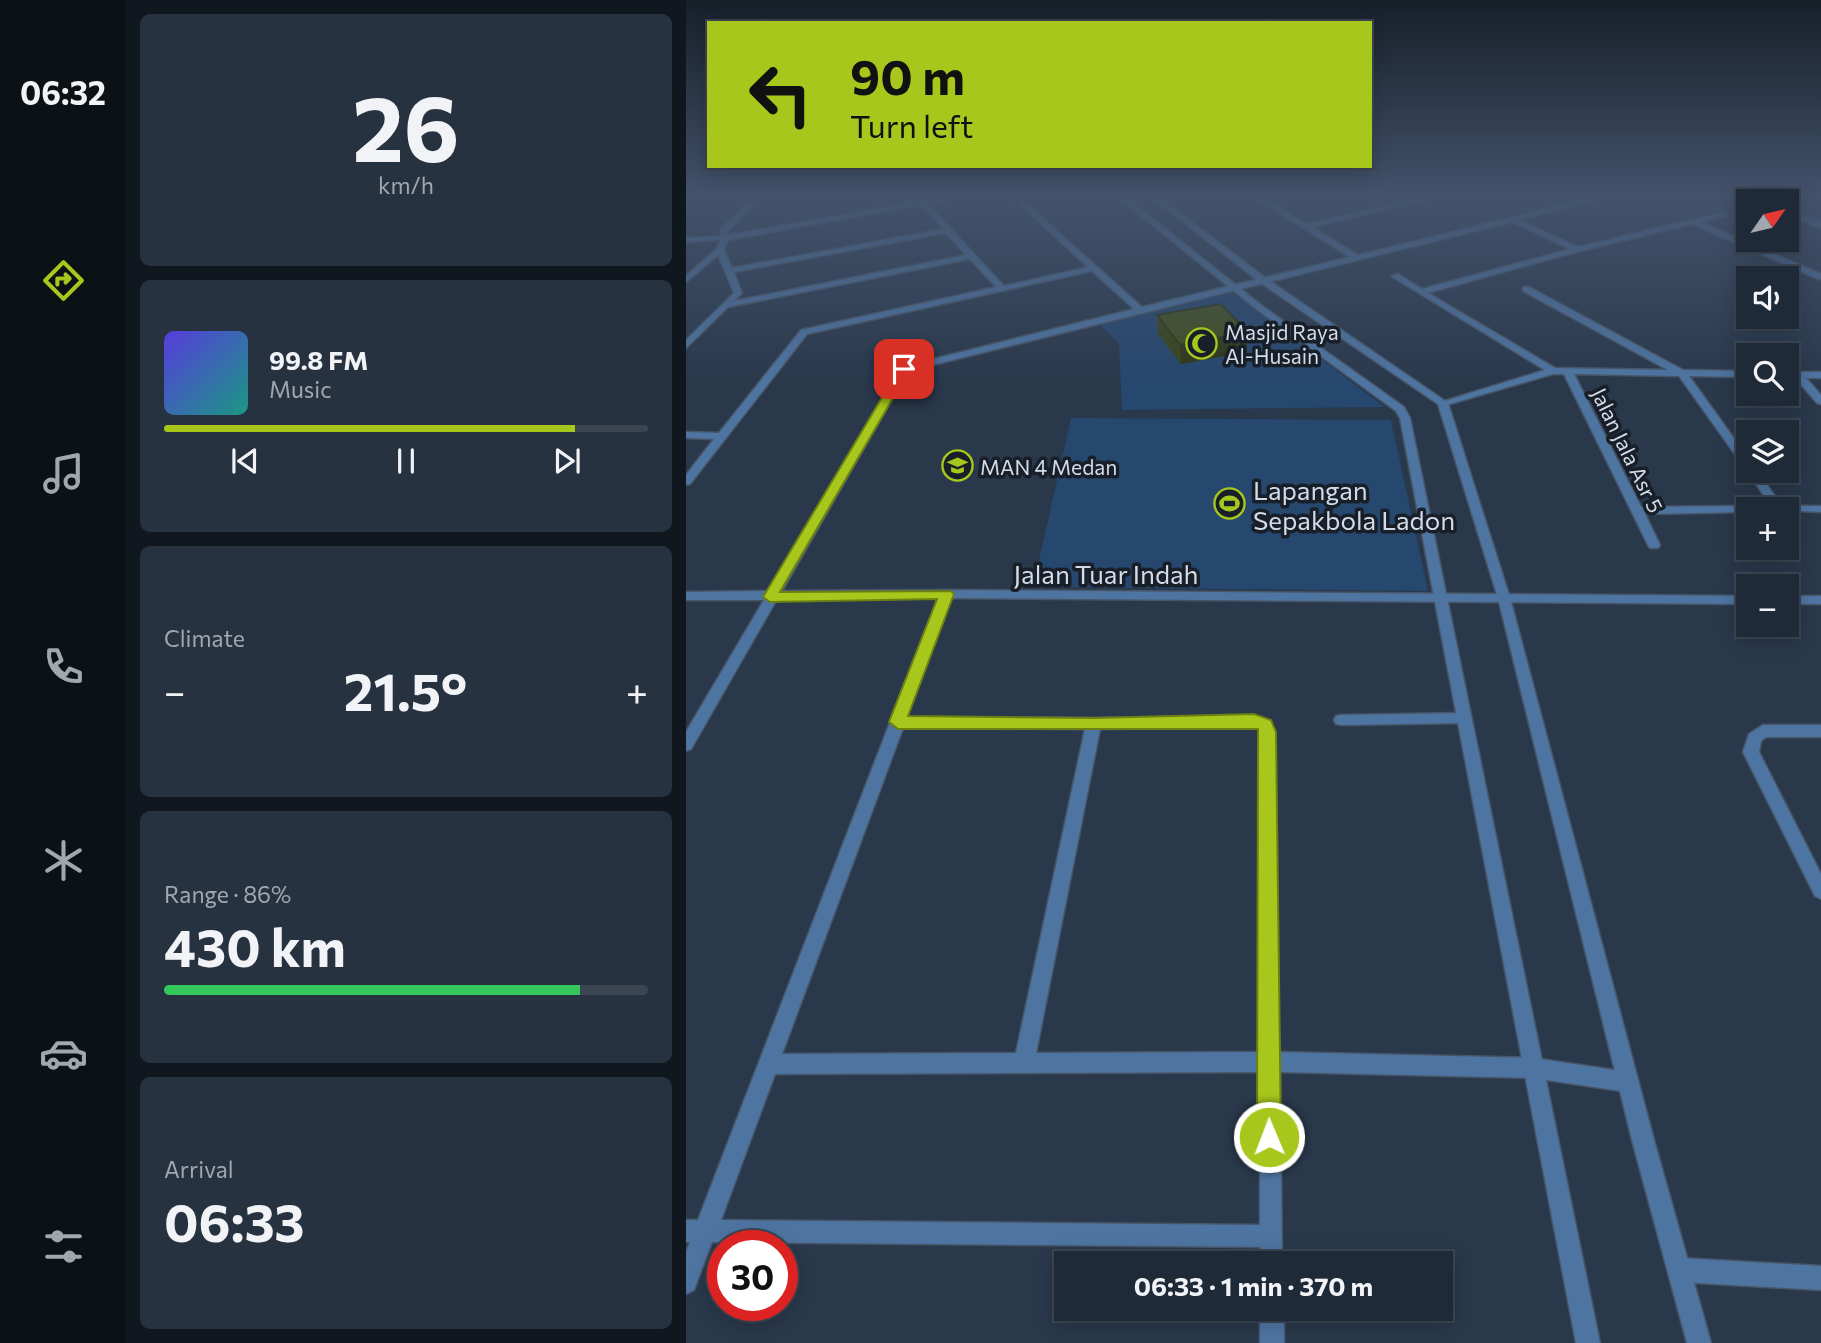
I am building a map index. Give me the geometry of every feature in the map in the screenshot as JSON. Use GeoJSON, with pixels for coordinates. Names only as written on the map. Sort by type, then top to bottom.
{"type":"FeatureCollection","features":[{"type":"Feature","properties":{"kind":"street"},"geometry":{"type":"LineString","coordinates":[[686,280],[708,260]]}},
{"type":"Feature","properties":{"kind":"street"},"geometry":{"type":"LineString","coordinates":[[686,345],[737,293],[725,260]]}},
{"type":"Feature","properties":{"kind":"street"},"geometry":{"type":"LineString","coordinates":[[729,271],[790,260]]}},
{"type":"Feature","properties":{"kind":"street"},"geometry":{"type":"LineString","coordinates":[[729,304],[953,260]]}},
{"type":"Feature","properties":{"kind":"street"},"geometry":{"type":"LineString","coordinates":[[975,260],[1002,289]]}},
{"type":"Feature","properties":{"kind":"street"},"geometry":{"type":"LineString","coordinates":[[1081,260],[1140,310]]}},
{"type":"Feature","properties":{"kind":"street"},"geometry":{"type":"LineString","coordinates":[[1197,260],[1317,352],[1400,409],[1409,431],[1588,1343]]}},
{"type":"Feature","properties":{"kind":"street"},"geometry":{"type":"LineString","coordinates":[[1236,260],[1443,403],[1504,598],[1628,1082],[1699,1343]]}},
{"type":"Feature","properties":{"kind":"street"},"geometry":{"type":"LineString","coordinates":[[686,745],[904,369],[919,362],[1351,260]]}},
{"type":"Feature","properties":{"kind":"street"},"geometry":{"type":"LineString","coordinates":[[1421,292],[1539,260]]}},
{"type":"Feature","properties":{"kind":"street"},"geometry":{"type":"LineString","coordinates":[[1783,260],[1821,276]]}},
{"type":"Feature","properties":{"kind":"street"},"geometry":{"type":"LineString","coordinates":[[686,482],[804,332],[1091,269]]}},
{"type":"Feature","properties":{"kind":"street"},"geometry":{"type":"LineString","coordinates":[[1395,276],[1553,370],[1736,374]]}},
{"type":"Feature","properties":{"kind":"street"},"geometry":{"type":"LineString","coordinates":[[1526,289],[1683,374],[1736,448]]}},
{"type":"Feature","properties":{"kind":"street"},"geometry":{"type":"LineString","coordinates":[[1443,403],[1553,370]]}},
{"type":"Feature","properties":{"kind":"street","name":"Jalan Jala Asr 5"},"geometry":{"type":"LineString","coordinates":[[1568,372],[1654,545]]}},
{"type":"Feature","properties":{"kind":"street"},"geometry":{"type":"LineString","coordinates":[[1799,375],[1821,375]]}},
{"type":"Feature","properties":{"kind":"street"},"geometry":{"type":"LineString","coordinates":[[1799,381],[1821,401]]}},
{"type":"Feature","properties":{"kind":"street"},"geometry":{"type":"LineString","coordinates":[[686,435],[724,436]]}},
{"type":"Feature","properties":{"kind":"street"},"geometry":{"type":"LineString","coordinates":[[1637,511],[1736,509]]}},
{"type":"Feature","properties":{"kind":"street"},"geometry":{"type":"LineString","coordinates":[[1799,509],[1821,509]]}},
{"type":"Feature","properties":{"kind":"street"},"geometry":{"type":"LineString","coordinates":[[686,1282],[696,1231],[768,1064],[946,594]]}},
{"type":"Feature","properties":{"kind":"street","name":"Jalan Tuar Indah"},"geometry":{"type":"LineString","coordinates":[[686,596],[946,594],[1736,600]]}},
{"type":"Feature","properties":{"kind":"street"},"geometry":{"type":"LineString","coordinates":[[1799,600],[1821,600]]}},
{"type":"Feature","properties":{"kind":"street"},"geometry":{"type":"LineString","coordinates":[[1341,720],[1464,718]]}},
{"type":"Feature","properties":{"kind":"street"},"geometry":{"type":"LineString","coordinates":[[898,722],[1094,724],[1254,720],[1265,725],[1271,1251]]}},
{"type":"Feature","properties":{"kind":"street"},"geometry":{"type":"LineString","coordinates":[[1024,1063],[1094,724]]}},
{"type":"Feature","properties":{"kind":"street"},"geometry":{"type":"LineString","coordinates":[[1821,731],[1763,732],[1754,738],[1751,752],[1821,891]]}},
{"type":"Feature","properties":{"kind":"street"},"geometry":{"type":"LineString","coordinates":[[768,1064],[1268,1062],[1534,1068],[1628,1082]]}},
{"type":"Feature","properties":{"kind":"street"},"geometry":{"type":"LineString","coordinates":[[696,1231],[1271,1236]]}},
{"type":"Feature","properties":{"kind":"street"},"geometry":{"type":"LineString","coordinates":[[1680,1270],[1821,1278]]}},
{"type":"Feature","properties":{"kind":"street"},"geometry":{"type":"LineString","coordinates":[[1272,1321],[1272,1343]]}},
{"type":"Feature","properties":{"kind":"shaded area"},"geometry":{"type":"Polygon","coordinates":[[[1232,292],[1385,407],[1122,410],[1119,344],[1098,322],[1232,292]]]}},
{"type":"Feature","properties":{"kind":"shaded area","name":"Lapangan Sepakbola Ladon"},"geometry":{"type":"Polygon","coordinates":[[[1071,418],[1391,420],[1428,591],[1033,587],[1071,418]]]}},
{"type":"Feature","properties":{"kind":"building"},"geometry":{"type":"Polygon","coordinates":[[[1221,304],[1247,332],[1180,345],[1157,315],[1221,304]]]}},
{"type":"Feature","properties":{"kind":"place","name":"Masjid Raya Al-Husain"},"geometry":{"type":"Point","coordinates":[1202,343]}},
{"type":"Feature","properties":{"kind":"place","name":"MAN 4 Medan"},"geometry":{"type":"Point","coordinates":[957,466]}},
{"type":"Feature","properties":{"kind":"place","name":"Lapangan Sepakbola Ladon"},"geometry":{"type":"Point","coordinates":[1230,504]}},
{"type":"Feature","properties":{"kind":"route"},"geometry":{"type":"LineString","coordinates":[[904,369],[770,597],[946,594],[898,722],[1094,724],[1254,720],[1265,725],[1269,1137]]}}]}
